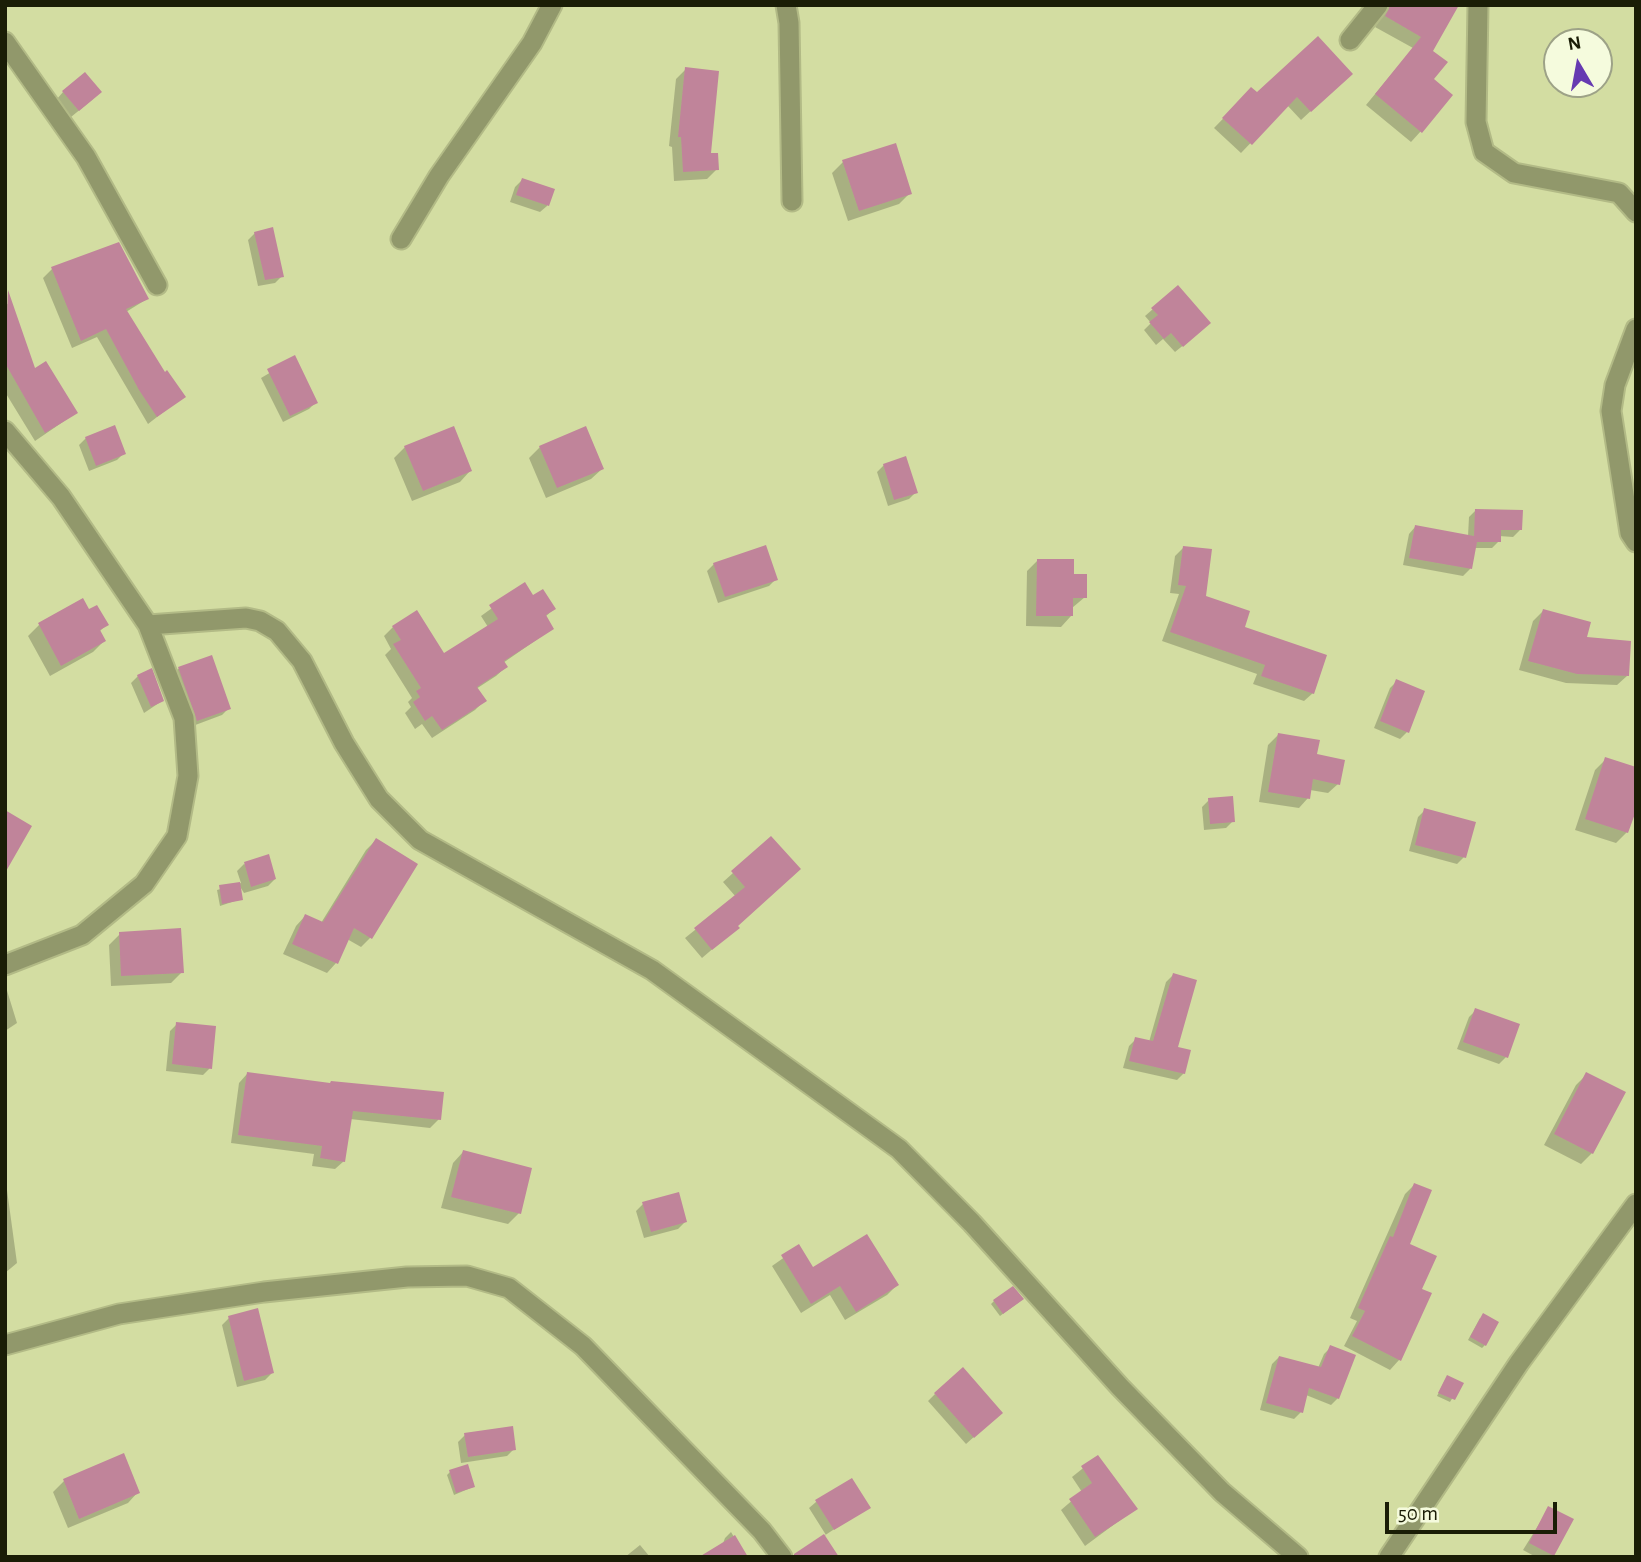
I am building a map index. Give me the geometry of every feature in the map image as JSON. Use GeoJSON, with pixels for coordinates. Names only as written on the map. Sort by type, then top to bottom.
{"type":"FeatureCollection","features":[{"type":"Feature","properties":{"kind":"street"},"geometry":{"type":"LineString","coordinates":[[401,240],[439,176],[532,43],[552,5]]}},
{"type":"Feature","properties":{"kind":"street"},"geometry":{"type":"LineString","coordinates":[[786,5],[789,23],[792,201]]}},
{"type":"Feature","properties":{"kind":"street"},"geometry":{"type":"LineString","coordinates":[[1350,40],[1378,5]]}},
{"type":"Feature","properties":{"kind":"street"},"geometry":{"type":"LineString","coordinates":[[1478,5],[1475,122],[1484,152],[1514,173],[1619,193],[1636,212]]}},
{"type":"Feature","properties":{"kind":"street"},"geometry":{"type":"LineString","coordinates":[[5,42],[86,157],[157,285]]}},
{"type":"Feature","properties":{"kind":"street"},"geometry":{"type":"LineString","coordinates":[[1636,329],[1615,385],[1611,411],[1630,533],[1636,542]]}},
{"type":"Feature","properties":{"kind":"street"},"geometry":{"type":"LineString","coordinates":[[5,431],[61,497],[148,625],[184,718],[188,776],[177,836],[144,884],[82,935],[5,965]]}},
{"type":"Feature","properties":{"kind":"street"},"geometry":{"type":"LineString","coordinates":[[148,625],[246,618],[260,621],[277,631],[302,661],[344,743],[379,799],[420,840],[652,970],[899,1149],[972,1223],[1120,1387],[1203,1473],[1298,1557]]}},
{"type":"Feature","properties":{"kind":"street"},"geometry":{"type":"LineString","coordinates":[[1389,1557],[1519,1363],[1636,1204]]}},
{"type":"Feature","properties":{"kind":"street"},"geometry":{"type":"LineString","coordinates":[[5,1345],[119,1314],[251,1294],[407,1277],[467,1276],[509,1288],[583,1346],[762,1531],[782,1557]]}},
{"type":"Feature","properties":{"kind":"building"},"geometry":{"type":"Polygon","coordinates":[[[1390,5],[1459,5],[1433,51],[1448,62],[1434,79],[1453,95],[1422,133],[1375,94],[1421,37],[1385,16],[1390,5]]]}},
{"type":"Feature","properties":{"kind":"building"},"geometry":{"type":"Polygon","coordinates":[[[1318,36],[1353,74],[1311,112],[1297,97],[1252,145],[1222,118],[1251,87],[1257,92],[1318,36]]]}},
{"type":"Feature","properties":{"kind":"building"},"geometry":{"type":"Polygon","coordinates":[[[685,67],[719,71],[711,153],[718,153],[719,170],[683,172],[681,137],[678,137],[685,67]]]}},
{"type":"Feature","properties":{"kind":"building"},"geometry":{"type":"Polygon","coordinates":[[[85,72],[102,92],[79,111],[62,91],[85,72]]]}},
{"type":"Feature","properties":{"kind":"building"},"geometry":{"type":"Polygon","coordinates":[[[896,143],[912,194],[859,211],[842,160],[896,143]]]}},
{"type":"Feature","properties":{"kind":"building"},"geometry":{"type":"Polygon","coordinates":[[[522,178],[555,189],[549,206],[516,195],[522,178]]]}},
{"type":"Feature","properties":{"kind":"building"},"geometry":{"type":"Polygon","coordinates":[[[273,227],[284,277],[265,280],[254,232],[273,227]]]}},
{"type":"Feature","properties":{"kind":"building"},"geometry":{"type":"Polygon","coordinates":[[[119,242],[149,299],[126,309],[165,372],[167,370],[186,397],[157,417],[106,329],[81,341],[51,267],[119,242]]]}},
{"type":"Feature","properties":{"kind":"building"},"geometry":{"type":"Polygon","coordinates":[[[1178,285],[1211,323],[1183,347],[1171,333],[1164,339],[1149,322],[1158,315],[1151,308],[1178,285]]]}},
{"type":"Feature","properties":{"kind":"building"},"geometry":{"type":"Polygon","coordinates":[[[8,290],[35,368],[46,361],[78,413],[45,433],[5,363],[8,290]]]}},
{"type":"Feature","properties":{"kind":"building"},"geometry":{"type":"Polygon","coordinates":[[[295,355],[318,403],[290,416],[267,369],[295,355]]]}},
{"type":"Feature","properties":{"kind":"building"},"geometry":{"type":"Polygon","coordinates":[[[115,425],[126,454],[96,466],[85,437],[115,425]]]}},
{"type":"Feature","properties":{"kind":"building"},"geometry":{"type":"Polygon","coordinates":[[[454,426],[472,471],[423,491],[404,446],[454,426]]]}},
{"type":"Feature","properties":{"kind":"building"},"geometry":{"type":"Polygon","coordinates":[[[586,426],[604,469],[557,488],[539,446],[586,426]]]}},
{"type":"Feature","properties":{"kind":"building"},"geometry":{"type":"Polygon","coordinates":[[[906,456],[918,493],[894,500],[883,464],[906,456]]]}},
{"type":"Feature","properties":{"kind":"building"},"geometry":{"type":"Polygon","coordinates":[[[1475,509],[1523,510],[1522,530],[1501,530],[1501,542],[1477,542],[1472,569],[1409,558],[1415,525],[1474,536],[1475,509]]]}},
{"type":"Feature","properties":{"kind":"building"},"geometry":{"type":"Polygon","coordinates":[[[766,545],[778,580],[725,597],[713,563],[766,545]]]}},
{"type":"Feature","properties":{"kind":"building"},"geometry":{"type":"Polygon","coordinates":[[[1183,546],[1212,549],[1206,596],[1250,611],[1245,627],[1327,655],[1314,694],[1261,676],[1265,665],[1170,632],[1186,586],[1178,585],[1183,546]]]}},
{"type":"Feature","properties":{"kind":"building"},"geometry":{"type":"Polygon","coordinates":[[[1037,559],[1074,559],[1074,574],[1087,574],[1087,598],[1073,598],[1073,616],[1036,616],[1037,559]]]}},
{"type":"Feature","properties":{"kind":"building"},"geometry":{"type":"Polygon","coordinates":[[[525,582],[533,595],[543,589],[556,609],[546,615],[554,629],[504,661],[508,667],[477,687],[487,701],[442,730],[432,716],[425,721],[413,702],[420,697],[416,691],[421,688],[393,644],[401,640],[392,626],[417,610],[444,653],[498,619],[489,605],[525,582]]]}},
{"type":"Feature","properties":{"kind":"building"},"geometry":{"type":"Polygon","coordinates":[[[83,598],[89,609],[97,605],[109,625],[100,630],[106,641],[61,666],[38,623],[83,598]]]}},
{"type":"Feature","properties":{"kind":"building"},"geometry":{"type":"Polygon","coordinates":[[[1543,609],[1591,622],[1587,637],[1631,641],[1629,676],[1577,674],[1528,661],[1543,609]]]}},
{"type":"Feature","properties":{"kind":"building"},"geometry":{"type":"Polygon","coordinates":[[[212,655],[231,709],[197,721],[178,667],[212,655]]]}},
{"type":"Feature","properties":{"kind":"building"},"geometry":{"type":"Polygon","coordinates":[[[152,668],[164,701],[151,707],[137,675],[152,668]]]}},
{"type":"Feature","properties":{"kind":"building"},"geometry":{"type":"Polygon","coordinates":[[[1396,679],[1425,691],[1409,733],[1380,721],[1396,679]]]}},
{"type":"Feature","properties":{"kind":"building"},"geometry":{"type":"Polygon","coordinates":[[[1278,733],[1320,740],[1317,754],[1345,760],[1340,785],[1313,779],[1310,799],[1268,792],[1278,733]]]}},
{"type":"Feature","properties":{"kind":"building"},"geometry":{"type":"Polygon","coordinates":[[[1605,757],[1636,767],[1636,811],[1628,833],[1585,819],[1605,757]]]}},
{"type":"Feature","properties":{"kind":"building"},"geometry":{"type":"Polygon","coordinates":[[[1233,796],[1235,822],[1210,824],[1208,798],[1233,796]]]}},
{"type":"Feature","properties":{"kind":"building"},"geometry":{"type":"Polygon","coordinates":[[[1424,808],[1476,822],[1466,858],[1415,845],[1424,808]]]}},
{"type":"Feature","properties":{"kind":"building"},"geometry":{"type":"Polygon","coordinates":[[[5,810],[32,826],[5,873],[5,810]]]}},
{"type":"Feature","properties":{"kind":"building"},"geometry":{"type":"Polygon","coordinates":[[[771,836],[801,869],[738,926],[740,928],[712,950],[694,928],[745,887],[731,871],[771,836]]]}},
{"type":"Feature","properties":{"kind":"building"},"geometry":{"type":"Polygon","coordinates":[[[376,838],[418,864],[372,939],[354,928],[338,964],[292,944],[305,914],[323,922],[376,838]]]}},
{"type":"Feature","properties":{"kind":"building"},"geometry":{"type":"Polygon","coordinates":[[[269,854],[276,879],[251,887],[244,862],[269,854]]]}},
{"type":"Feature","properties":{"kind":"building"},"geometry":{"type":"Polygon","coordinates":[[[240,882],[243,900],[222,904],[219,885],[240,882]]]}},
{"type":"Feature","properties":{"kind":"building"},"geometry":{"type":"Polygon","coordinates":[[[181,928],[184,973],[121,976],[119,932],[181,928]]]}},
{"type":"Feature","properties":{"kind":"building"},"geometry":{"type":"Polygon","coordinates":[[[1173,973],[1197,980],[1178,1047],[1191,1050],[1185,1074],[1129,1061],[1135,1037],[1153,1041],[1173,973]]]}},
{"type":"Feature","properties":{"kind":"building"},"geometry":{"type":"Polygon","coordinates":[[[1475,1008],[1520,1024],[1508,1058],[1463,1042],[1475,1008]]]}},
{"type":"Feature","properties":{"kind":"building"},"geometry":{"type":"Polygon","coordinates":[[[176,1022],[216,1026],[212,1069],[172,1064],[176,1022]]]}},
{"type":"Feature","properties":{"kind":"building"},"geometry":{"type":"Polygon","coordinates":[[[247,1072],[330,1083],[444,1092],[441,1120],[353,1111],[345,1162],[320,1158],[322,1146],[238,1135],[247,1072]]]}},
{"type":"Feature","properties":{"kind":"building"},"geometry":{"type":"Polygon","coordinates":[[[1586,1072],[1626,1092],[1593,1154],[1554,1134],[1586,1072]]]}},
{"type":"Feature","properties":{"kind":"building"},"geometry":{"type":"Polygon","coordinates":[[[463,1150],[532,1168],[521,1214],[451,1197],[463,1150]]]}},
{"type":"Feature","properties":{"kind":"building"},"geometry":{"type":"Polygon","coordinates":[[[1414,1183],[1432,1190],[1410,1244],[1437,1256],[1422,1289],[1432,1293],[1401,1361],[1352,1336],[1365,1311],[1358,1308],[1390,1236],[1393,1237],[1414,1183]]]}},
{"type":"Feature","properties":{"kind":"building"},"geometry":{"type":"Polygon","coordinates":[[[679,1192],[687,1222],[651,1232],[642,1202],[679,1192]]]}},
{"type":"Feature","properties":{"kind":"building"},"geometry":{"type":"Polygon","coordinates":[[[867,1234],[899,1285],[856,1312],[840,1286],[811,1304],[781,1255],[799,1244],[813,1267],[867,1234]]]}},
{"type":"Feature","properties":{"kind":"building"},"geometry":{"type":"Polygon","coordinates":[[[1013,1286],[1024,1299],[1003,1314],[993,1300],[1013,1286]]]}},
{"type":"Feature","properties":{"kind":"building"},"geometry":{"type":"Polygon","coordinates":[[[258,1308],[274,1373],[244,1381],[228,1316],[258,1308]]]}},
{"type":"Feature","properties":{"kind":"building"},"geometry":{"type":"Polygon","coordinates":[[[1483,1313],[1499,1322],[1486,1346],[1470,1337],[1483,1313]]]}},
{"type":"Feature","properties":{"kind":"building"},"geometry":{"type":"Polygon","coordinates":[[[1330,1345],[1356,1355],[1339,1399],[1309,1388],[1303,1413],[1266,1403],[1279,1356],[1321,1367],[1330,1345]]]}},
{"type":"Feature","properties":{"kind":"building"},"geometry":{"type":"Polygon","coordinates":[[[963,1367],[1003,1413],[974,1438],[934,1393],[963,1367]]]}},
{"type":"Feature","properties":{"kind":"building"},"geometry":{"type":"Polygon","coordinates":[[[1447,1375],[1464,1383],[1455,1400],[1438,1393],[1447,1375]]]}},
{"type":"Feature","properties":{"kind":"building"},"geometry":{"type":"Polygon","coordinates":[[[513,1426],[516,1450],[468,1457],[464,1433],[513,1426]]]}},
{"type":"Feature","properties":{"kind":"building"},"geometry":{"type":"Polygon","coordinates":[[[124,1453],[140,1493],[79,1519],[63,1479],[124,1453]]]}},
{"type":"Feature","properties":{"kind":"building"},"geometry":{"type":"Polygon","coordinates":[[[1098,1455],[1138,1509],[1095,1537],[1069,1499],[1092,1483],[1081,1466],[1098,1455]]]}},
{"type":"Feature","properties":{"kind":"building"},"geometry":{"type":"Polygon","coordinates":[[[468,1464],[475,1487],[456,1493],[449,1470],[468,1464]]]}},
{"type":"Feature","properties":{"kind":"building"},"geometry":{"type":"Polygon","coordinates":[[[852,1478],[871,1508],[834,1530],[815,1500],[852,1478]]]}},
{"type":"Feature","properties":{"kind":"building"},"geometry":{"type":"Polygon","coordinates":[[[1548,1506],[1574,1519],[1554,1556],[1529,1543],[1548,1506]]]}},
{"type":"Feature","properties":{"kind":"building"},"geometry":{"type":"Polygon","coordinates":[[[824,1534],[839,1557],[794,1557],[794,1554],[824,1534]]]}},
{"type":"Feature","properties":{"kind":"building"},"geometry":{"type":"Polygon","coordinates":[[[735,1535],[748,1557],[699,1557],[735,1535]]]}}]}
